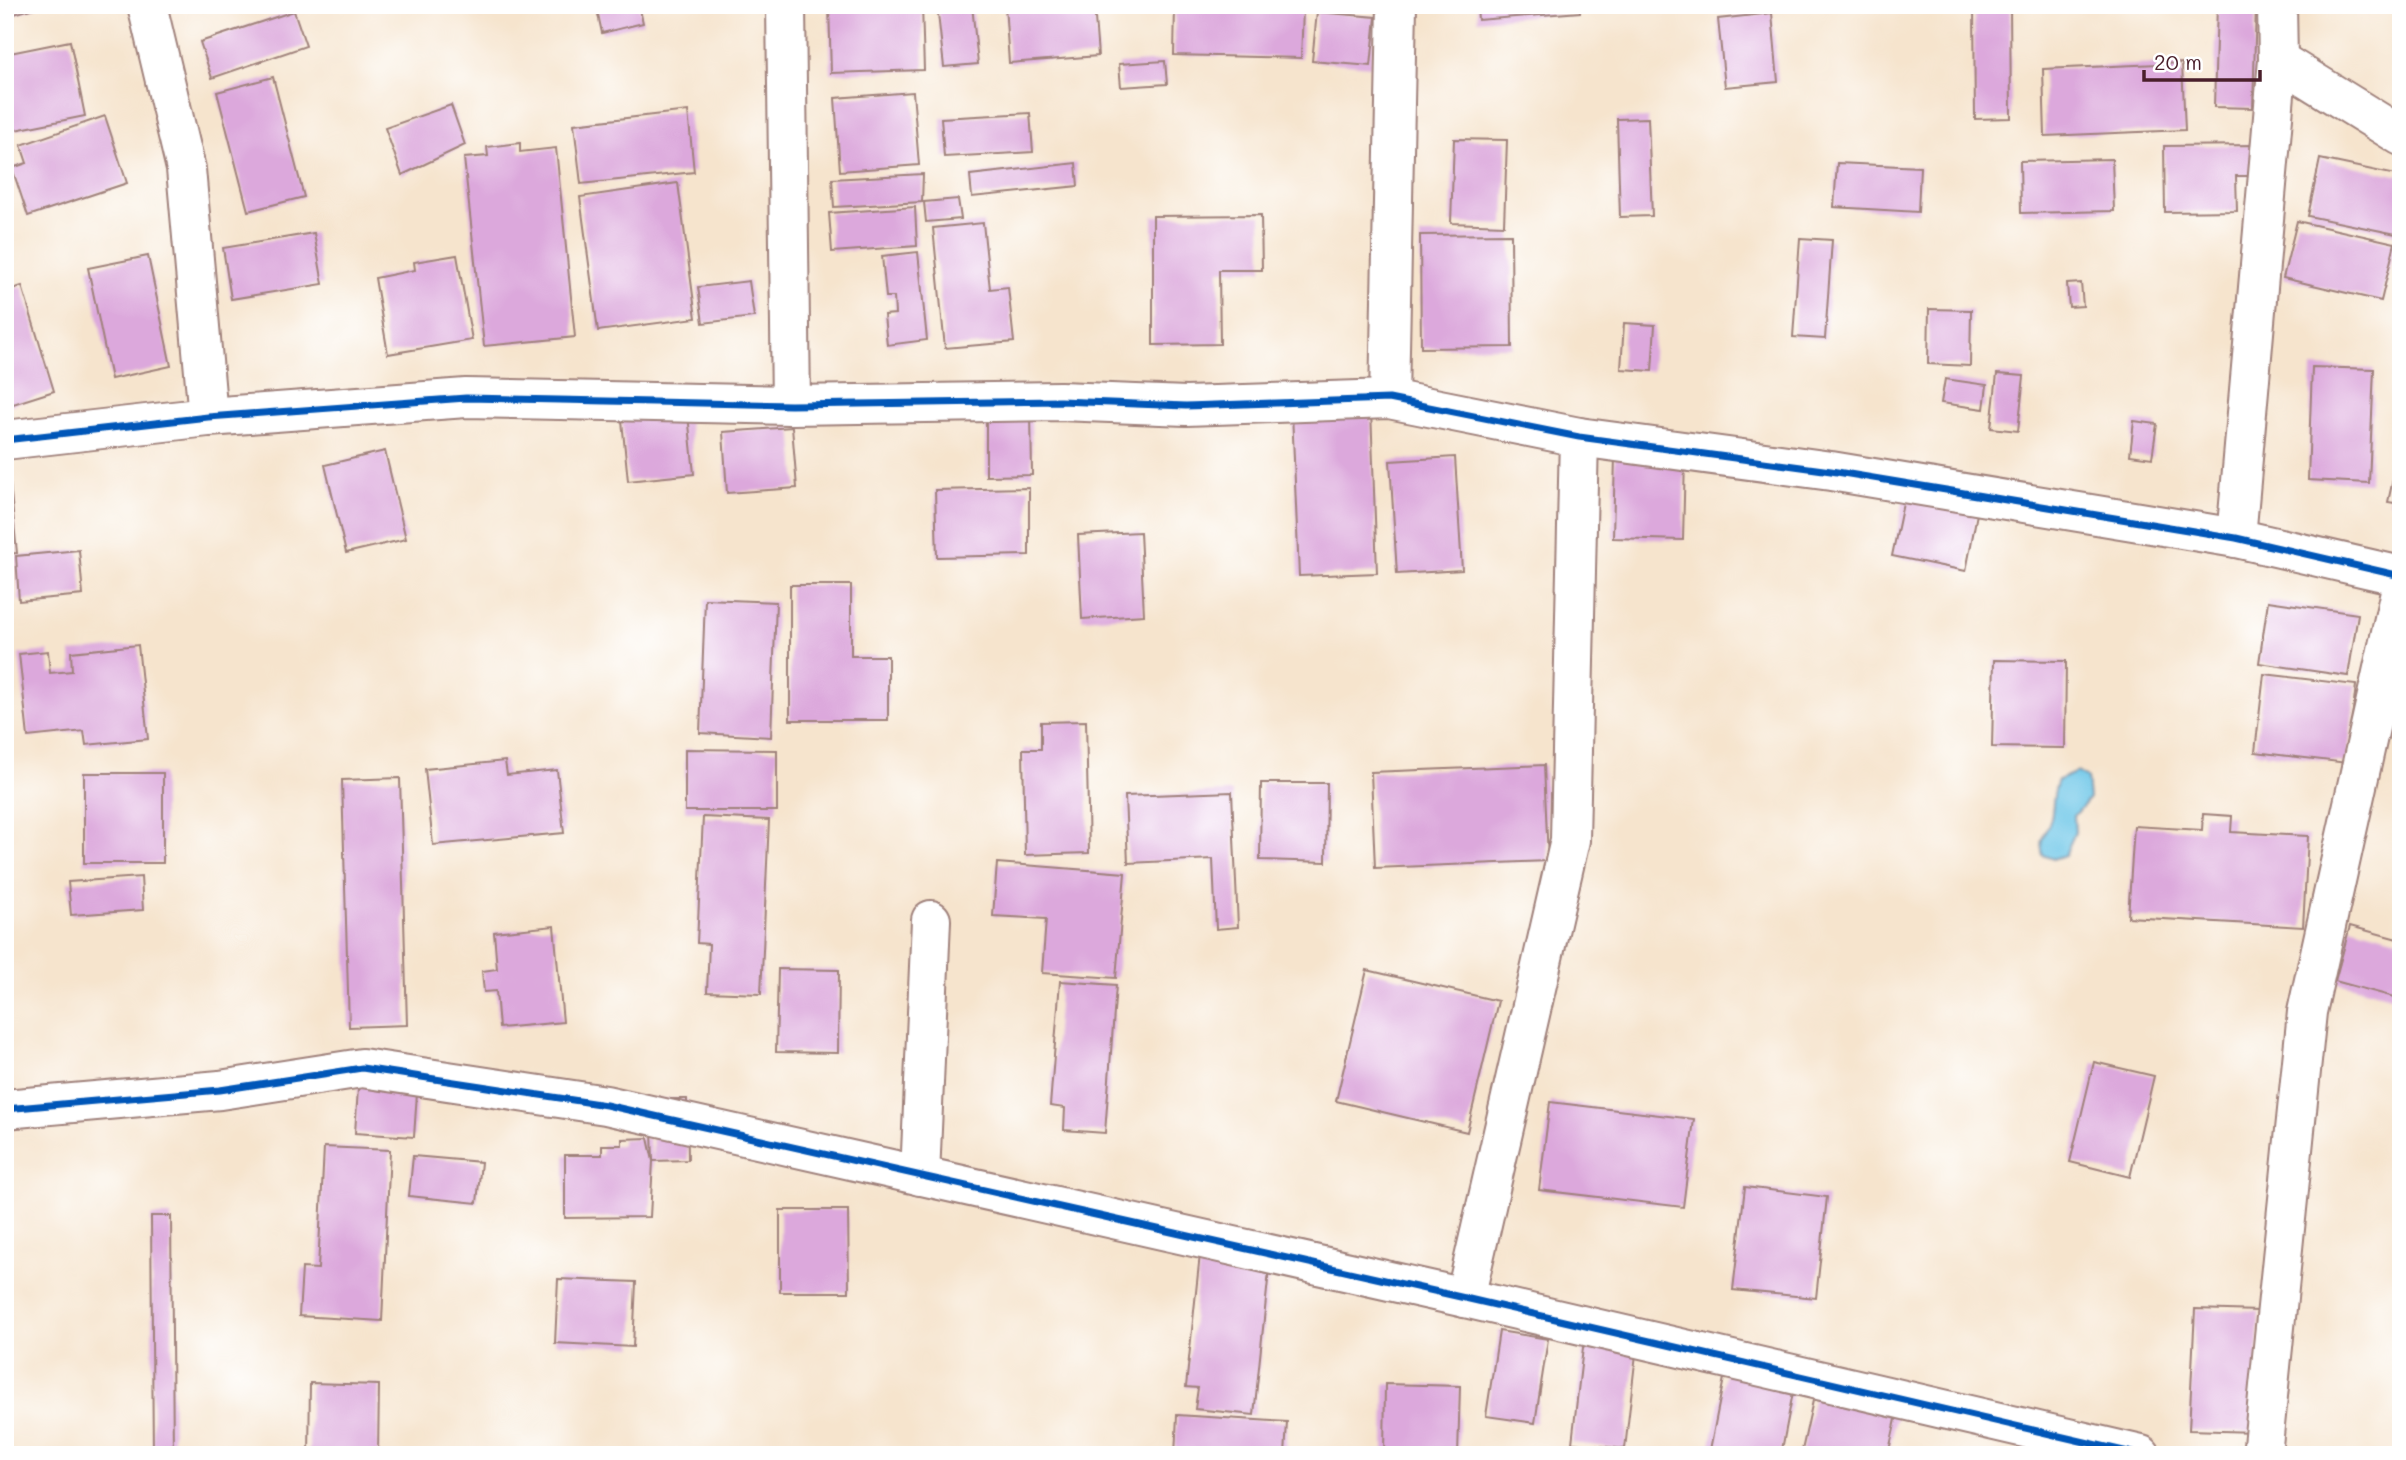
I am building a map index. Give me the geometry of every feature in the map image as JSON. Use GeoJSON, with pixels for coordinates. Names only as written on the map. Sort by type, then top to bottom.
{"type":"FeatureCollection","features":[{"type":"Feature","properties":{"kind":"street"},"geometry":{"type":"LineString","coordinates":[[147,5],[186,169],[208,417]]}},
{"type":"Feature","properties":{"kind":"street"},"geometry":{"type":"LineString","coordinates":[[786,5],[791,405]]}},
{"type":"Feature","properties":{"kind":"street"},"geometry":{"type":"LineString","coordinates":[[1389,399],[1397,5]]}},
{"type":"Feature","properties":{"kind":"street"},"geometry":{"type":"LineString","coordinates":[[2235,538],[2278,60],[2277,5]]}},
{"type":"Feature","properties":{"kind":"street"},"geometry":{"type":"LineString","coordinates":[[2278,60],[2401,136]]}},
{"type":"Feature","properties":{"kind":"street"},"geometry":{"type":"LineString","coordinates":[[5,440],[208,417],[466,398],[791,405],[1060,401],[1186,406],[1389,399],[1578,437],[1831,471],[2235,538],[2401,576]]}},
{"type":"Feature","properties":{"kind":"street"},"geometry":{"type":"LineString","coordinates":[[1465,1298],[1570,840],[1578,437]]}},
{"type":"Feature","properties":{"kind":"street"},"geometry":{"type":"LineString","coordinates":[[2262,1455],[2307,1013],[2401,587]]}},
{"type":"Feature","properties":{"kind":"street"},"geometry":{"type":"LineString","coordinates":[[920,1176],[932,920]]}},
{"type":"Feature","properties":{"kind":"street"},"geometry":{"type":"LineString","coordinates":[[5,1109],[220,1090],[362,1068],[606,1105],[1465,1298],[2141,1455]]}},
{"type":"Feature","properties":{"kind":"water"},"geometry":{"type":"Polygon","coordinates":[[[2077,772],[2087,778],[2089,799],[2074,816],[2075,832],[2065,855],[2053,859],[2043,855],[2041,844],[2051,818],[2056,785],[2058,780],[2077,772]]]}},
{"type":"Feature","properties":{"kind":"building"},"geometry":{"type":"Polygon","coordinates":[[[5,5],[37,5],[37,7],[5,17],[5,5]]]}},
{"type":"Feature","properties":{"kind":"building"},"geometry":{"type":"Polygon","coordinates":[[[596,5],[639,5],[643,23],[602,33],[596,5]]]}},
{"type":"Feature","properties":{"kind":"building"},"geometry":{"type":"Polygon","coordinates":[[[829,5],[922,5],[924,70],[831,73],[829,5]]]}},
{"type":"Feature","properties":{"kind":"building"},"geometry":{"type":"Polygon","coordinates":[[[937,5],[972,5],[978,64],[944,67],[937,5]]]}},
{"type":"Feature","properties":{"kind":"building"},"geometry":{"type":"Polygon","coordinates":[[[1005,5],[1094,5],[1098,56],[1009,63],[1005,5]]]}},
{"type":"Feature","properties":{"kind":"building"},"geometry":{"type":"Polygon","coordinates":[[[1477,5],[1579,5],[1580,12],[1478,20],[1477,5]]]}},
{"type":"Feature","properties":{"kind":"building"},"geometry":{"type":"Polygon","coordinates":[[[1974,5],[2010,5],[2011,118],[1975,119],[1974,5]]]}},
{"type":"Feature","properties":{"kind":"building"},"geometry":{"type":"Polygon","coordinates":[[[2217,5],[2256,5],[2253,108],[2214,107],[2217,5]]]}},
{"type":"Feature","properties":{"kind":"building"},"geometry":{"type":"Polygon","coordinates":[[[1175,7],[1303,10],[1301,58],[1174,55],[1175,7]]]}},
{"type":"Feature","properties":{"kind":"building"},"geometry":{"type":"Polygon","coordinates":[[[294,11],[306,46],[212,78],[200,42],[294,11]]]}},
{"type":"Feature","properties":{"kind":"building"},"geometry":{"type":"Polygon","coordinates":[[[1317,12],[1376,17],[1371,66],[1312,61],[1317,12]]]}},
{"type":"Feature","properties":{"kind":"building"},"geometry":{"type":"Polygon","coordinates":[[[1772,13],[1778,82],[1725,87],[1718,19],[1772,13]]]}},
{"type":"Feature","properties":{"kind":"building"},"geometry":{"type":"Polygon","coordinates":[[[70,41],[85,116],[5,132],[5,54],[70,41]]]}},
{"type":"Feature","properties":{"kind":"building"},"geometry":{"type":"Polygon","coordinates":[[[1165,61],[1167,84],[1121,87],[1119,64],[1165,61]]]}},
{"type":"Feature","properties":{"kind":"building"},"geometry":{"type":"Polygon","coordinates":[[[2182,63],[2185,130],[2045,136],[2043,69],[2182,63]]]}},
{"type":"Feature","properties":{"kind":"building"},"geometry":{"type":"Polygon","coordinates":[[[273,77],[304,197],[248,211],[217,92],[273,77]]]}},
{"type":"Feature","properties":{"kind":"building"},"geometry":{"type":"Polygon","coordinates":[[[913,92],[919,165],[840,171],[835,98],[913,92]]]}},
{"type":"Feature","properties":{"kind":"building"},"geometry":{"type":"Polygon","coordinates":[[[451,105],[465,145],[402,175],[385,128],[451,105]]]}},
{"type":"Feature","properties":{"kind":"building"},"geometry":{"type":"Polygon","coordinates":[[[688,111],[694,172],[581,184],[574,124],[688,111]]]}},
{"type":"Feature","properties":{"kind":"building"},"geometry":{"type":"Polygon","coordinates":[[[1030,113],[1033,152],[944,157],[941,118],[1030,113]]]}},
{"type":"Feature","properties":{"kind":"building"},"geometry":{"type":"Polygon","coordinates":[[[105,116],[127,183],[28,216],[12,168],[27,163],[21,145],[105,116]]]}},
{"type":"Feature","properties":{"kind":"building"},"geometry":{"type":"Polygon","coordinates":[[[1648,118],[1652,216],[1620,217],[1617,119],[1648,118]]]}},
{"type":"Feature","properties":{"kind":"building"},"geometry":{"type":"Polygon","coordinates":[[[1454,139],[1507,140],[1504,225],[1451,223],[1454,139]]]}},
{"type":"Feature","properties":{"kind":"building"},"geometry":{"type":"Polygon","coordinates":[[[520,143],[520,152],[556,148],[575,337],[484,346],[464,158],[488,156],[487,147],[520,143]]]}},
{"type":"Feature","properties":{"kind":"building"},"geometry":{"type":"Polygon","coordinates":[[[2255,145],[2256,176],[2236,176],[2237,211],[2165,212],[2164,146],[2255,145]]]}},
{"type":"Feature","properties":{"kind":"building"},"geometry":{"type":"Polygon","coordinates":[[[2112,159],[2114,211],[2021,213],[2020,161],[2112,159]]]}},
{"type":"Feature","properties":{"kind":"building"},"geometry":{"type":"Polygon","coordinates":[[[2320,159],[2401,176],[2401,209],[2396,234],[2308,216],[2320,159]]]}},
{"type":"Feature","properties":{"kind":"building"},"geometry":{"type":"Polygon","coordinates":[[[1076,163],[1078,186],[972,197],[970,175],[1076,163]]]}},
{"type":"Feature","properties":{"kind":"building"},"geometry":{"type":"Polygon","coordinates":[[[1837,163],[1920,167],[1918,212],[1834,207],[1837,163]]]}},
{"type":"Feature","properties":{"kind":"building"},"geometry":{"type":"Polygon","coordinates":[[[923,174],[922,202],[834,207],[832,179],[923,174]]]}},
{"type":"Feature","properties":{"kind":"building"},"geometry":{"type":"Polygon","coordinates":[[[678,183],[696,318],[598,331],[580,197],[678,183]]]}},
{"type":"Feature","properties":{"kind":"building"},"geometry":{"type":"Polygon","coordinates":[[[958,199],[961,219],[926,222],[924,202],[958,199]]]}},
{"type":"Feature","properties":{"kind":"building"},"geometry":{"type":"Polygon","coordinates":[[[915,207],[917,246],[832,252],[829,213],[915,207]]]}},
{"type":"Feature","properties":{"kind":"building"},"geometry":{"type":"Polygon","coordinates":[[[1261,215],[1262,270],[1219,270],[1220,344],[1153,345],[1153,216],[1261,215]]]}},
{"type":"Feature","properties":{"kind":"building"},"geometry":{"type":"Polygon","coordinates":[[[2297,221],[2395,243],[2381,301],[2283,278],[2297,221]]]}},
{"type":"Feature","properties":{"kind":"building"},"geometry":{"type":"Polygon","coordinates":[[[983,223],[990,289],[1008,287],[1014,342],[945,348],[933,228],[983,223]]]}},
{"type":"Feature","properties":{"kind":"building"},"geometry":{"type":"Polygon","coordinates":[[[314,233],[323,284],[231,299],[223,248],[314,233]]]}},
{"type":"Feature","properties":{"kind":"building"},"geometry":{"type":"Polygon","coordinates":[[[1511,234],[1512,347],[1421,348],[1420,235],[1511,234]]]}},
{"type":"Feature","properties":{"kind":"building"},"geometry":{"type":"Polygon","coordinates":[[[1800,238],[1832,240],[1825,339],[1793,337],[1800,238]]]}},
{"type":"Feature","properties":{"kind":"building"},"geometry":{"type":"Polygon","coordinates":[[[918,252],[927,340],[887,345],[884,315],[895,314],[894,297],[886,297],[882,256],[918,252]]]}},
{"type":"Feature","properties":{"kind":"building"},"geometry":{"type":"Polygon","coordinates":[[[457,255],[472,340],[388,354],[375,278],[415,270],[414,262],[457,255]]]}},
{"type":"Feature","properties":{"kind":"building"},"geometry":{"type":"Polygon","coordinates":[[[148,256],[171,366],[111,379],[88,268],[148,256]]]}},
{"type":"Feature","properties":{"kind":"building"},"geometry":{"type":"Polygon","coordinates":[[[749,281],[754,317],[703,323],[698,287],[749,281]]]}},
{"type":"Feature","properties":{"kind":"building"},"geometry":{"type":"Polygon","coordinates":[[[2081,283],[2083,306],[2069,307],[2067,284],[2081,283]]]}},
{"type":"Feature","properties":{"kind":"building"},"geometry":{"type":"Polygon","coordinates":[[[22,286],[54,391],[7,406],[5,291],[22,286]]]}},
{"type":"Feature","properties":{"kind":"building"},"geometry":{"type":"Polygon","coordinates":[[[1929,309],[1971,310],[1970,366],[1928,364],[1929,309]]]}},
{"type":"Feature","properties":{"kind":"building"},"geometry":{"type":"Polygon","coordinates":[[[1624,323],[1655,325],[1652,371],[1621,369],[1624,323]]]}},
{"type":"Feature","properties":{"kind":"building"},"geometry":{"type":"Polygon","coordinates":[[[2312,367],[2374,369],[2369,483],[2308,480],[2312,367]]]}},
{"type":"Feature","properties":{"kind":"building"},"geometry":{"type":"Polygon","coordinates":[[[1997,374],[2024,376],[2018,431],[1991,428],[1997,374]]]}},
{"type":"Feature","properties":{"kind":"building"},"geometry":{"type":"Polygon","coordinates":[[[1945,379],[1987,385],[1984,409],[1941,403],[1945,379]]]}},
{"type":"Feature","properties":{"kind":"building"},"geometry":{"type":"Polygon","coordinates":[[[686,394],[694,474],[628,481],[620,400],[686,394]]]}},
{"type":"Feature","properties":{"kind":"building"},"geometry":{"type":"Polygon","coordinates":[[[1371,409],[1377,573],[1299,576],[1292,412],[1371,409]]]}},
{"type":"Feature","properties":{"kind":"building"},"geometry":{"type":"Polygon","coordinates":[[[1031,411],[1032,475],[986,476],[986,412],[1031,411]]]}},
{"type":"Feature","properties":{"kind":"building"},"geometry":{"type":"Polygon","coordinates":[[[2134,421],[2157,424],[2152,458],[2130,455],[2134,421]]]}},
{"type":"Feature","properties":{"kind":"building"},"geometry":{"type":"Polygon","coordinates":[[[792,427],[797,488],[727,493],[723,432],[792,427]]]}},
{"type":"Feature","properties":{"kind":"building"},"geometry":{"type":"Polygon","coordinates":[[[2401,448],[2401,504],[2388,502],[2401,448]]]}},
{"type":"Feature","properties":{"kind":"building"},"geometry":{"type":"Polygon","coordinates":[[[385,451],[406,539],[346,553],[325,465],[385,451]]]}},
{"type":"Feature","properties":{"kind":"building"},"geometry":{"type":"Polygon","coordinates":[[[1615,455],[1685,457],[1683,540],[1613,538],[1615,455]]]}},
{"type":"Feature","properties":{"kind":"building"},"geometry":{"type":"Polygon","coordinates":[[[1455,457],[1462,570],[1397,574],[1390,461],[1455,457]]]}},
{"type":"Feature","properties":{"kind":"building"},"geometry":{"type":"Polygon","coordinates":[[[8,463],[17,553],[5,554],[5,464],[8,463]]]}},
{"type":"Feature","properties":{"kind":"building"},"geometry":{"type":"Polygon","coordinates":[[[1907,484],[1980,498],[1966,571],[1892,556],[1907,484]]]}},
{"type":"Feature","properties":{"kind":"building"},"geometry":{"type":"Polygon","coordinates":[[[1029,488],[1029,555],[937,557],[935,490],[1029,488]]]}},
{"type":"Feature","properties":{"kind":"building"},"geometry":{"type":"Polygon","coordinates":[[[1140,532],[1144,615],[1082,619],[1078,535],[1140,532]]]}},
{"type":"Feature","properties":{"kind":"building"},"geometry":{"type":"Polygon","coordinates":[[[79,550],[83,595],[19,601],[16,556],[79,550]]]}},
{"type":"Feature","properties":{"kind":"building"},"geometry":{"type":"Polygon","coordinates":[[[790,585],[851,585],[851,656],[888,656],[888,720],[790,720],[790,585]]]}},
{"type":"Feature","properties":{"kind":"building"},"geometry":{"type":"Polygon","coordinates":[[[705,599],[776,602],[771,737],[700,733],[705,599]]]}},
{"type":"Feature","properties":{"kind":"building"},"geometry":{"type":"Polygon","coordinates":[[[2268,601],[2358,614],[2348,676],[2259,663],[2268,601]]]}},
{"type":"Feature","properties":{"kind":"building"},"geometry":{"type":"Polygon","coordinates":[[[138,645],[148,739],[86,745],[84,731],[28,737],[19,654],[48,651],[50,673],[72,671],[71,652],[138,645]]]}},
{"type":"Feature","properties":{"kind":"building"},"geometry":{"type":"Polygon","coordinates":[[[1994,660],[2066,661],[2065,748],[1992,747],[1994,660]]]}},
{"type":"Feature","properties":{"kind":"building"},"geometry":{"type":"Polygon","coordinates":[[[2264,674],[2356,685],[2347,763],[2255,752],[2264,674]]]}},
{"type":"Feature","properties":{"kind":"building"},"geometry":{"type":"Polygon","coordinates":[[[1086,721],[1089,853],[1025,855],[1023,749],[1041,749],[1041,722],[1086,721]]]}},
{"type":"Feature","properties":{"kind":"building"},"geometry":{"type":"Polygon","coordinates":[[[685,749],[777,750],[777,811],[685,811],[685,749]]]}},
{"type":"Feature","properties":{"kind":"building"},"geometry":{"type":"Polygon","coordinates":[[[505,761],[507,775],[557,770],[564,833],[433,845],[425,769],[505,761]]]}},
{"type":"Feature","properties":{"kind":"building"},"geometry":{"type":"Polygon","coordinates":[[[1544,765],[1548,861],[1375,868],[1371,772],[1544,765]]]}},
{"type":"Feature","properties":{"kind":"building"},"geometry":{"type":"Polygon","coordinates":[[[84,773],[163,773],[163,863],[84,863],[84,773]]]}},
{"type":"Feature","properties":{"kind":"building"},"geometry":{"type":"Polygon","coordinates":[[[400,778],[407,1025],[349,1027],[342,780],[400,778]]]}},
{"type":"Feature","properties":{"kind":"building"},"geometry":{"type":"Polygon","coordinates":[[[1261,783],[1327,783],[1326,862],[1260,860],[1261,783]]]}},
{"type":"Feature","properties":{"kind":"building"},"geometry":{"type":"Polygon","coordinates":[[[1232,792],[1238,927],[1216,929],[1213,859],[1128,863],[1125,796],[1232,792]]]}},
{"type":"Feature","properties":{"kind":"building"},"geometry":{"type":"Polygon","coordinates":[[[2203,814],[2232,816],[2231,832],[2308,836],[2303,927],[2128,917],[2134,826],[2202,830],[2203,814]]]}},
{"type":"Feature","properties":{"kind":"building"},"geometry":{"type":"Polygon","coordinates":[[[703,817],[769,820],[761,994],[707,992],[709,944],[697,943],[703,817]]]}},
{"type":"Feature","properties":{"kind":"building"},"geometry":{"type":"Polygon","coordinates":[[[997,863],[1125,873],[1116,978],[1042,973],[1046,919],[993,916],[997,863]]]}},
{"type":"Feature","properties":{"kind":"building"},"geometry":{"type":"Polygon","coordinates":[[[141,877],[143,910],[71,915],[68,882],[141,877]]]}},
{"type":"Feature","properties":{"kind":"building"},"geometry":{"type":"Polygon","coordinates":[[[554,926],[563,1022],[499,1028],[496,991],[484,992],[482,971],[497,969],[494,932],[554,926]]]}},
{"type":"Feature","properties":{"kind":"building"},"geometry":{"type":"Polygon","coordinates":[[[2350,926],[2401,940],[2401,999],[2335,981],[2350,926]]]}},
{"type":"Feature","properties":{"kind":"building"},"geometry":{"type":"Polygon","coordinates":[[[778,969],[839,970],[838,1053],[776,1052],[778,969]]]}},
{"type":"Feature","properties":{"kind":"building"},"geometry":{"type":"Polygon","coordinates":[[[1367,970],[1498,1001],[1467,1132],[1336,1101],[1367,970]]]}},
{"type":"Feature","properties":{"kind":"building"},"geometry":{"type":"Polygon","coordinates":[[[1060,981],[1116,985],[1105,1133],[1064,1130],[1065,1108],[1050,1106],[1060,981]]]}},
{"type":"Feature","properties":{"kind":"building"},"geometry":{"type":"Polygon","coordinates":[[[2094,1062],[2154,1076],[2130,1177],[2070,1162],[2094,1062]]]}},
{"type":"Feature","properties":{"kind":"building"},"geometry":{"type":"Polygon","coordinates":[[[359,1074],[418,1078],[414,1137],[355,1133],[359,1074]]]}},
{"type":"Feature","properties":{"kind":"building"},"geometry":{"type":"Polygon","coordinates":[[[651,1099],[687,1099],[688,1160],[653,1161],[651,1099]]]}},
{"type":"Feature","properties":{"kind":"building"},"geometry":{"type":"Polygon","coordinates":[[[1550,1102],[1694,1119],[1683,1207],[1539,1190],[1550,1102]]]}},
{"type":"Feature","properties":{"kind":"building"},"geometry":{"type":"Polygon","coordinates":[[[648,1138],[653,1161],[650,1217],[565,1218],[565,1155],[602,1155],[602,1145],[622,1145],[622,1139],[648,1138]]]}},
{"type":"Feature","properties":{"kind":"building"},"geometry":{"type":"Polygon","coordinates":[[[324,1147],[390,1150],[382,1321],[299,1316],[302,1268],[318,1269],[324,1147]]]}},
{"type":"Feature","properties":{"kind":"building"},"geometry":{"type":"Polygon","coordinates":[[[413,1156],[481,1162],[477,1203],[409,1196],[413,1156]]]}},
{"type":"Feature","properties":{"kind":"building"},"geometry":{"type":"Polygon","coordinates":[[[1745,1187],[1827,1197],[1816,1298],[1733,1290],[1745,1187]]]}},
{"type":"Feature","properties":{"kind":"building"},"geometry":{"type":"Polygon","coordinates":[[[780,1210],[848,1210],[849,1292],[780,1292],[780,1210]]]}},
{"type":"Feature","properties":{"kind":"building"},"geometry":{"type":"Polygon","coordinates":[[[151,1216],[171,1216],[173,1455],[153,1455],[151,1216]]]}},
{"type":"Feature","properties":{"kind":"building"},"geometry":{"type":"Polygon","coordinates":[[[1200,1254],[1270,1261],[1254,1415],[1195,1409],[1198,1388],[1186,1387],[1200,1254]]]}},
{"type":"Feature","properties":{"kind":"building"},"geometry":{"type":"Polygon","coordinates":[[[558,1279],[636,1282],[633,1347],[555,1343],[558,1279]]]}},
{"type":"Feature","properties":{"kind":"building"},"geometry":{"type":"Polygon","coordinates":[[[2195,1309],[2259,1311],[2254,1432],[2189,1430],[2195,1309]]]}},
{"type":"Feature","properties":{"kind":"building"},"geometry":{"type":"Polygon","coordinates":[[[1499,1331],[1548,1339],[1535,1423],[1486,1416],[1499,1331]]]}},
{"type":"Feature","properties":{"kind":"building"},"geometry":{"type":"Polygon","coordinates":[[[1584,1339],[1637,1345],[1625,1449],[1572,1443],[1584,1339]]]}},
{"type":"Feature","properties":{"kind":"building"},"geometry":{"type":"Polygon","coordinates":[[[1725,1373],[1794,1387],[1781,1455],[1709,1455],[1725,1373]]]}},
{"type":"Feature","properties":{"kind":"building"},"geometry":{"type":"Polygon","coordinates":[[[310,1383],[379,1385],[378,1455],[309,1455],[310,1383]]]}},
{"type":"Feature","properties":{"kind":"building"},"geometry":{"type":"Polygon","coordinates":[[[1385,1384],[1460,1386],[1458,1455],[1384,1455],[1385,1384]]]}},
{"type":"Feature","properties":{"kind":"building"},"geometry":{"type":"Polygon","coordinates":[[[1814,1396],[1897,1415],[1888,1455],[1801,1455],[1814,1396]]]}},
{"type":"Feature","properties":{"kind":"building"},"geometry":{"type":"Polygon","coordinates":[[[1177,1415],[1287,1422],[1285,1455],[1175,1455],[1177,1415]]]}},
{"type":"Feature","properties":{"kind":"cycle path"},"geometry":{"type":"LineString","coordinates":[[5,440],[208,417],[466,398],[791,405],[1060,401],[1186,406],[1389,399],[1579,437],[1831,471],[2236,538],[2401,576]]}},
{"type":"Feature","properties":{"kind":"cycle path"},"geometry":{"type":"LineString","coordinates":[[5,1109],[220,1090],[362,1068],[606,1105],[1465,1298],[2141,1455]]}}]}
